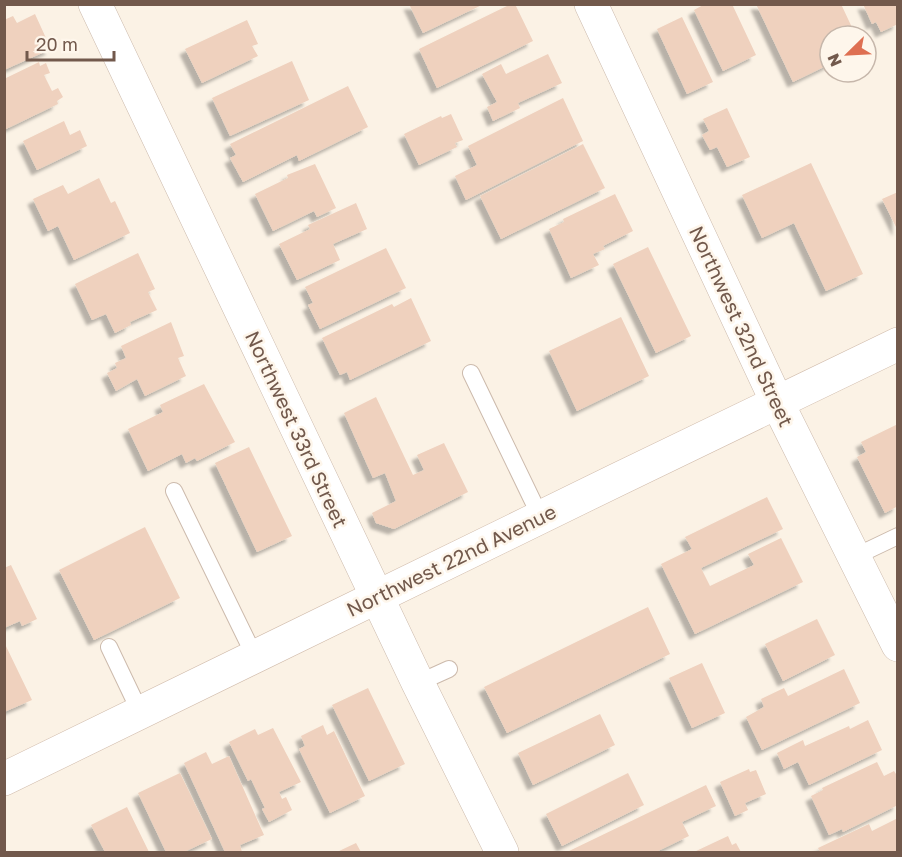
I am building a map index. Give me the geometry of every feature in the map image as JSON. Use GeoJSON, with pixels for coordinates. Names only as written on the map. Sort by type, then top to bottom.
{"type":"FeatureCollection","features":[{"type":"Feature","properties":{"kind":"street","name":"Northwest 33rd Street"},"geometry":{"type":"LineString","coordinates":[[95,4],[376,597],[502,852]]}},
{"type":"Feature","properties":{"kind":"street","name":"Northwest 32nd Street"},"geometry":{"type":"LineString","coordinates":[[591,4],[777,402],[897,645]]}},
{"type":"Feature","properties":{"kind":"street","name":"Northwest 22nd Avenue"},"geometry":{"type":"LineString","coordinates":[[4,779],[897,344]]}},
{"type":"Feature","properties":{"kind":"lane"},"geometry":{"type":"LineString","coordinates":[[471,373],[540,516]]}},
{"type":"Feature","properties":{"kind":"lane"},"geometry":{"type":"LineString","coordinates":[[174,491],[255,657]]}},
{"type":"Feature","properties":{"kind":"lane"},"geometry":{"type":"LineString","coordinates":[[854,557],[897,536]]}},
{"type":"Feature","properties":{"kind":"lane"},"geometry":{"type":"LineString","coordinates":[[109,647],[141,714]]}},
{"type":"Feature","properties":{"kind":"lane"},"geometry":{"type":"LineString","coordinates":[[418,683],[449,669]]}},
{"type":"Feature","properties":{"kind":"building"},"geometry":{"type":"Polygon","coordinates":[[[409,4],[484,4],[423,33],[409,4]]]}},
{"type":"Feature","properties":{"kind":"building"},"geometry":{"type":"Polygon","coordinates":[[[515,4],[533,41],[437,88],[419,49],[515,4]]]}},
{"type":"Feature","properties":{"kind":"building"},"geometry":{"type":"Polygon","coordinates":[[[705,4],[732,4],[756,55],[723,71],[694,10],[705,4]]]}},
{"type":"Feature","properties":{"kind":"building"},"geometry":{"type":"Polygon","coordinates":[[[756,4],[841,4],[850,24],[818,24],[818,70],[793,82],[756,4]]]}},
{"type":"Feature","properties":{"kind":"building"},"geometry":{"type":"Polygon","coordinates":[[[863,4],[898,4],[898,24],[881,32],[876,22],[872,24],[863,4]]]}},
{"type":"Feature","properties":{"kind":"building"},"geometry":{"type":"Polygon","coordinates":[[[35,14],[51,49],[4,70],[4,20],[13,16],[17,23],[35,14]]]}},
{"type":"Feature","properties":{"kind":"building"},"geometry":{"type":"Polygon","coordinates":[[[682,17],[713,82],[687,94],[657,29],[682,17]]]}},
{"type":"Feature","properties":{"kind":"building"},"geometry":{"type":"Polygon","coordinates":[[[247,20],[258,44],[252,46],[258,56],[202,83],[185,49],[247,20]]]}},
{"type":"Feature","properties":{"kind":"building"},"geometry":{"type":"Polygon","coordinates":[[[548,54],[562,83],[518,103],[520,108],[493,121],[487,107],[497,102],[482,74],[501,64],[506,74],[548,54]]]}},
{"type":"Feature","properties":{"kind":"building"},"geometry":{"type":"Polygon","coordinates":[[[292,61],[309,100],[230,136],[212,98],[292,61]]]}},
{"type":"Feature","properties":{"kind":"building"},"geometry":{"type":"Polygon","coordinates":[[[39,62],[40,66],[46,63],[50,73],[44,75],[52,91],[58,88],[63,97],[57,101],[58,104],[4,130],[4,79],[39,62]]]}},
{"type":"Feature","properties":{"kind":"building"},"geometry":{"type":"Polygon","coordinates":[[[348,86],[368,127],[299,161],[297,155],[243,182],[230,158],[236,155],[230,144],[348,86]]]}},
{"type":"Feature","properties":{"kind":"building"},"geometry":{"type":"Polygon","coordinates":[[[563,98],[583,141],[466,200],[455,176],[477,165],[468,146],[563,98]]]}},
{"type":"Feature","properties":{"kind":"building"},"geometry":{"type":"Polygon","coordinates":[[[727,108],[750,157],[727,167],[717,147],[710,150],[702,135],[709,131],[703,119],[727,108]]]}},
{"type":"Feature","properties":{"kind":"building"},"geometry":{"type":"Polygon","coordinates":[[[451,114],[463,140],[455,143],[457,147],[419,165],[404,134],[441,116],[442,118],[451,114]]]}},
{"type":"Feature","properties":{"kind":"building"},"geometry":{"type":"Polygon","coordinates":[[[64,121],[70,135],[80,130],[87,146],[37,170],[23,141],[64,121]]]}},
{"type":"Feature","properties":{"kind":"building"},"geometry":{"type":"Polygon","coordinates":[[[583,144],[605,188],[501,239],[480,196],[583,144]]]}},
{"type":"Feature","properties":{"kind":"building"},"geometry":{"type":"Polygon","coordinates":[[[811,163],[863,274],[826,291],[794,223],[762,238],[742,195],[811,163]]]}},
{"type":"Feature","properties":{"kind":"building"},"geometry":{"type":"Polygon","coordinates":[[[315,164],[336,208],[317,217],[314,211],[273,231],[255,194],[288,178],[287,175],[315,164]]]}},
{"type":"Feature","properties":{"kind":"building"},"geometry":{"type":"Polygon","coordinates":[[[99,178],[111,203],[115,201],[130,233],[74,260],[58,226],[48,231],[33,199],[63,185],[68,194],[99,178]]]}},
{"type":"Feature","properties":{"kind":"building"},"geometry":{"type":"Polygon","coordinates":[[[898,192],[898,231],[882,199],[898,192]]]}},
{"type":"Feature","properties":{"kind":"building"},"geometry":{"type":"Polygon","coordinates":[[[615,194],[633,231],[603,246],[605,249],[593,254],[599,265],[571,278],[549,229],[564,222],[563,219],[615,194]]]}},
{"type":"Feature","properties":{"kind":"building"},"geometry":{"type":"Polygon","coordinates":[[[356,203],[367,229],[333,244],[340,260],[297,280],[279,244],[310,229],[308,225],[356,203]]]}},
{"type":"Feature","properties":{"kind":"building"},"geometry":{"type":"Polygon","coordinates":[[[648,247],[691,336],[656,353],[613,264],[648,247]]]}},
{"type":"Feature","properties":{"kind":"building"},"geometry":{"type":"Polygon","coordinates":[[[386,248],[406,288],[320,329],[308,305],[313,303],[305,287],[386,248]]]}},
{"type":"Feature","properties":{"kind":"building"},"geometry":{"type":"Polygon","coordinates":[[[138,253],[155,289],[148,292],[157,310],[130,322],[131,325],[115,333],[106,314],[92,320],[75,284],[138,253]]]}},
{"type":"Feature","properties":{"kind":"building"},"geometry":{"type":"Polygon","coordinates":[[[411,298],[431,341],[350,380],[347,372],[340,375],[322,338],[392,304],[394,307],[411,298]]]}},
{"type":"Feature","properties":{"kind":"building"},"geometry":{"type":"Polygon","coordinates":[[[621,317],[649,376],[577,411],[549,351],[621,317]]]}},
{"type":"Feature","properties":{"kind":"building"},"geometry":{"type":"Polygon","coordinates":[[[171,322],[184,356],[178,358],[186,376],[145,396],[137,379],[116,391],[107,373],[117,368],[115,363],[126,358],[121,346],[171,322]]]}},
{"type":"Feature","properties":{"kind":"building"},"geometry":{"type":"Polygon","coordinates":[[[204,384],[235,442],[197,461],[195,458],[186,463],[182,454],[148,471],[128,429],[163,412],[160,405],[204,384]]]}},
{"type":"Feature","properties":{"kind":"building"},"geometry":{"type":"Polygon","coordinates":[[[376,397],[413,475],[424,470],[417,455],[444,443],[468,492],[394,529],[376,523],[372,513],[396,501],[385,473],[373,478],[344,413],[376,397]]]}},
{"type":"Feature","properties":{"kind":"building"},"geometry":{"type":"Polygon","coordinates":[[[898,424],[898,506],[885,513],[857,457],[866,452],[861,442],[898,424]]]}},
{"type":"Feature","properties":{"kind":"building"},"geometry":{"type":"Polygon","coordinates":[[[249,447],[292,536],[257,552],[215,463],[249,447]]]}},
{"type":"Feature","properties":{"kind":"building"},"geometry":{"type":"Polygon","coordinates":[[[767,497],[783,529],[701,568],[710,586],[754,565],[748,554],[781,538],[803,582],[695,634],[661,564],[692,549],[685,537],[767,497]]]}},
{"type":"Feature","properties":{"kind":"building"},"geometry":{"type":"Polygon","coordinates":[[[145,527],[180,598],[94,640],[59,570],[145,527]]]}},
{"type":"Feature","properties":{"kind":"building"},"geometry":{"type":"Polygon","coordinates":[[[11,565],[37,619],[22,626],[20,621],[4,628],[4,568],[11,565]]]}},
{"type":"Feature","properties":{"kind":"building"},"geometry":{"type":"Polygon","coordinates":[[[648,607],[670,654],[507,733],[484,687],[648,607]]]}},
{"type":"Feature","properties":{"kind":"building"},"geometry":{"type":"Polygon","coordinates":[[[817,619],[835,655],[783,681],[765,644],[817,619]]]}},
{"type":"Feature","properties":{"kind":"building"},"geometry":{"type":"Polygon","coordinates":[[[4,642],[32,700],[4,712],[4,642]]]}},
{"type":"Feature","properties":{"kind":"building"},"geometry":{"type":"Polygon","coordinates":[[[702,663],[725,713],[692,728],[669,678],[702,663]]]}},
{"type":"Feature","properties":{"kind":"building"},"geometry":{"type":"Polygon","coordinates":[[[844,669],[860,703],[762,750],[746,717],[764,707],[761,699],[784,688],[788,696],[844,669]]]}},
{"type":"Feature","properties":{"kind":"building"},"geometry":{"type":"Polygon","coordinates":[[[368,688],[405,764],[369,781],[332,705],[368,688]]]}},
{"type":"Feature","properties":{"kind":"building"},"geometry":{"type":"Polygon","coordinates":[[[600,714],[615,745],[533,785],[518,753],[600,714]]]}},
{"type":"Feature","properties":{"kind":"building"},"geometry":{"type":"Polygon","coordinates":[[[868,720],[882,750],[809,785],[798,762],[784,769],[777,753],[803,740],[805,746],[868,720]]]}},
{"type":"Feature","properties":{"kind":"building"},"geometry":{"type":"Polygon","coordinates":[[[323,725],[327,735],[334,731],[365,796],[330,813],[299,749],[305,746],[301,736],[323,725]]]}},
{"type":"Feature","properties":{"kind":"building"},"geometry":{"type":"Polygon","coordinates":[[[273,728],[301,782],[279,792],[282,799],[286,797],[292,810],[269,822],[251,779],[248,781],[229,742],[255,729],[258,735],[273,728]]]}},
{"type":"Feature","properties":{"kind":"building"},"geometry":{"type":"Polygon","coordinates":[[[206,752],[212,764],[229,756],[264,835],[240,845],[242,852],[225,852],[184,763],[206,752]]]}},
{"type":"Feature","properties":{"kind":"building"},"geometry":{"type":"Polygon","coordinates":[[[877,762],[884,776],[894,771],[898,777],[898,805],[843,832],[842,829],[829,835],[811,796],[823,790],[822,788],[877,762]]]}},
{"type":"Feature","properties":{"kind":"building"},"geometry":{"type":"Polygon","coordinates":[[[749,769],[750,772],[756,770],[766,794],[745,803],[748,810],[735,816],[720,782],[749,769]]]}},
{"type":"Feature","properties":{"kind":"building"},"geometry":{"type":"Polygon","coordinates":[[[180,773],[212,839],[184,852],[166,852],[138,793],[180,773]]]}},
{"type":"Feature","properties":{"kind":"building"},"geometry":{"type":"Polygon","coordinates":[[[628,773],[644,805],[562,846],[546,814],[628,773]]]}},
{"type":"Feature","properties":{"kind":"building"},"geometry":{"type":"Polygon","coordinates":[[[706,785],[716,806],[682,822],[689,836],[656,852],[567,852],[706,785]]]}},
{"type":"Feature","properties":{"kind":"building"},"geometry":{"type":"Polygon","coordinates":[[[127,807],[149,852],[105,852],[91,825],[127,807]]]}},
{"type":"Feature","properties":{"kind":"building"},"geometry":{"type":"Polygon","coordinates":[[[898,818],[898,852],[820,852],[818,848],[869,824],[872,831],[898,818]]]}},
{"type":"Feature","properties":{"kind":"building"},"geometry":{"type":"Polygon","coordinates":[[[728,836],[732,845],[736,843],[741,852],[694,852],[728,836]]]}},
{"type":"Feature","properties":{"kind":"building"},"geometry":{"type":"Polygon","coordinates":[[[356,843],[361,852],[337,852],[356,843]]]}}]}
